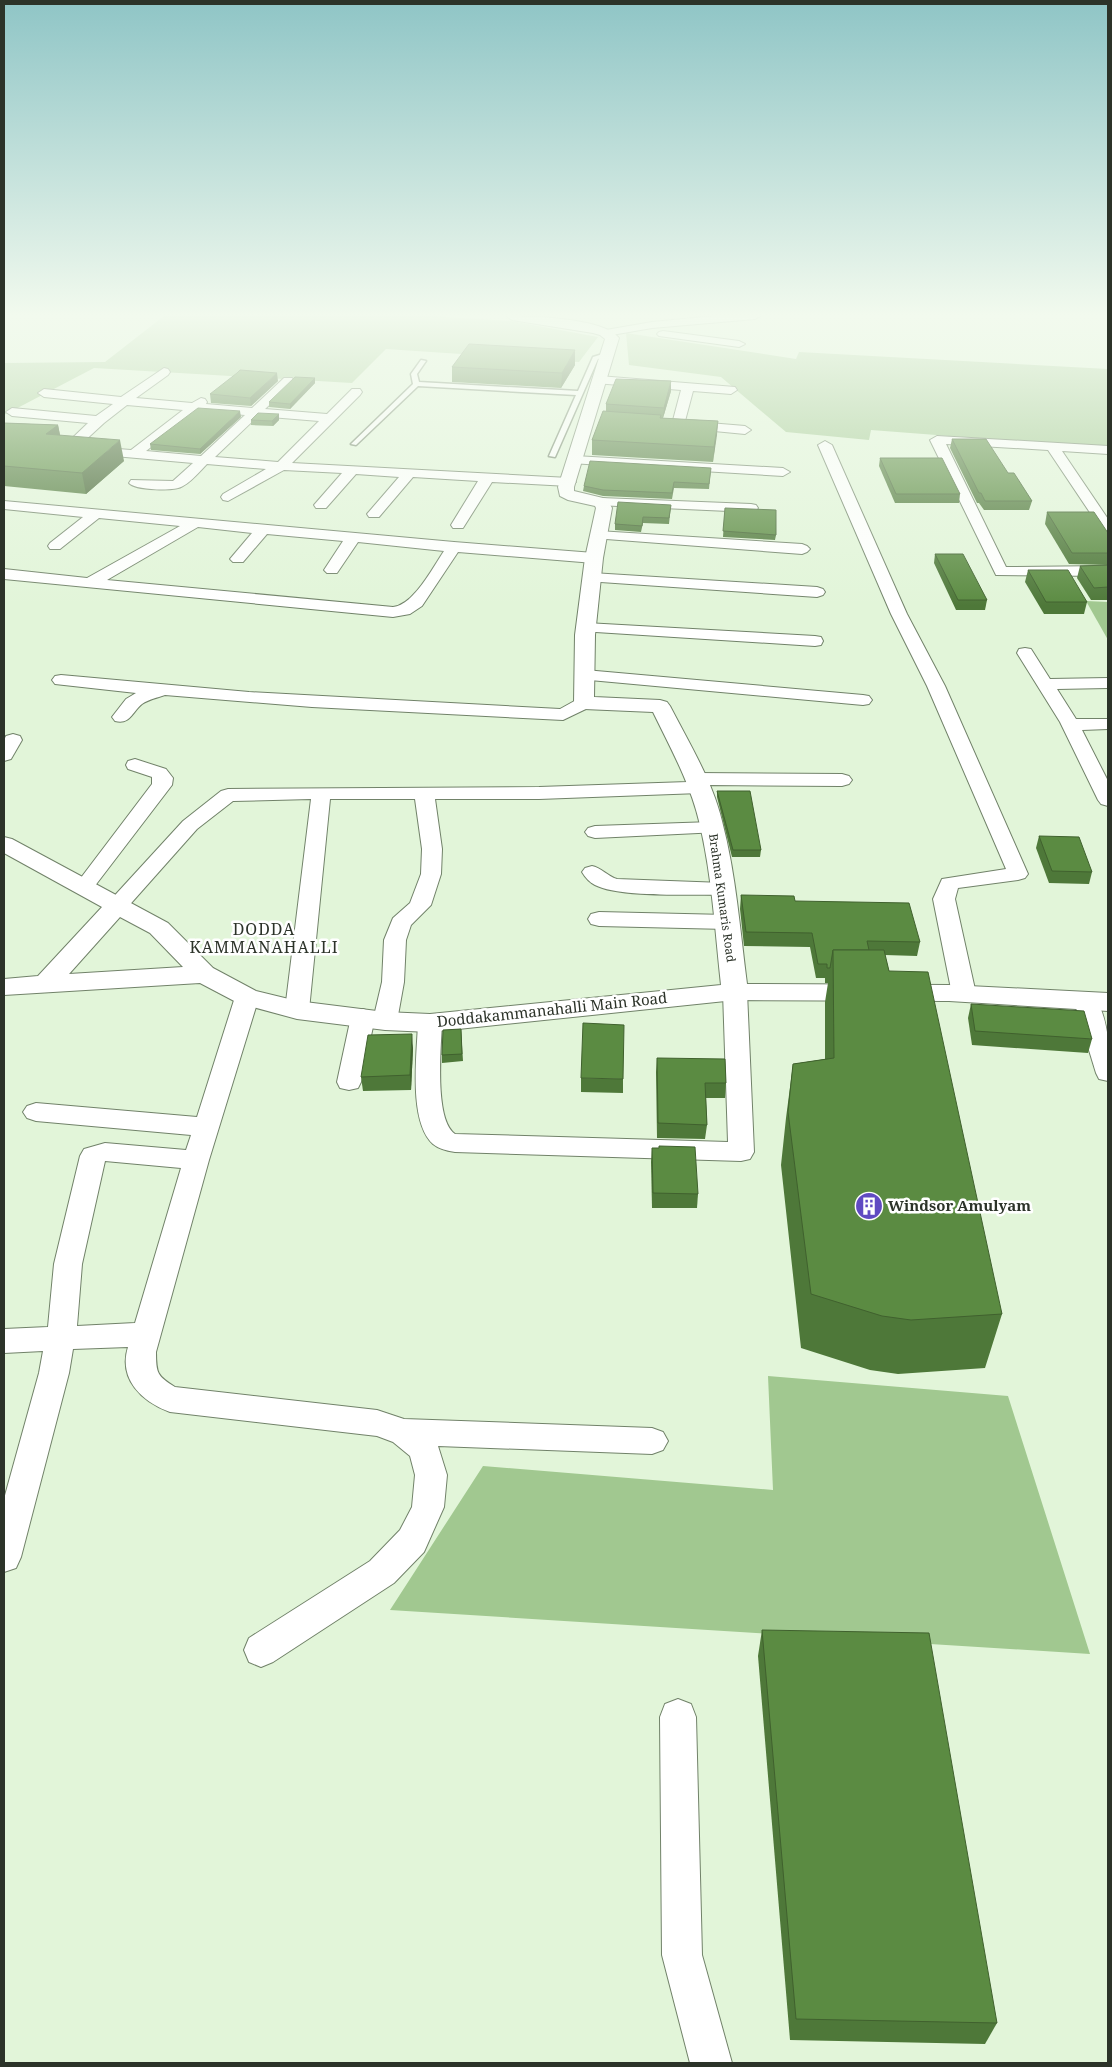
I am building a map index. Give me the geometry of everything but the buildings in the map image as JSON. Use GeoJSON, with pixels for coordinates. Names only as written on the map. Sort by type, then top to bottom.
{"type":"FeatureCollection","features":[{"type":"Feature","properties":{"kind":"street"},"geometry":{"type":"LineString","coordinates":[[17,412],[99,420]]}},
{"type":"Feature","properties":{"kind":"street"},"geometry":{"type":"LineString","coordinates":[[109,412],[73,443],[72,447],[80,450],[281,466],[568,482]]}},
{"type":"Feature","properties":{"kind":"street"},"geometry":{"type":"LineString","coordinates":[[136,453],[188,412]]}},
{"type":"Feature","properties":{"kind":"street"},"geometry":{"type":"LineString","coordinates":[[136,483],[170,486],[178,484],[254,412]]}},
{"type":"Feature","properties":{"kind":"street"},"geometry":{"type":"LineString","coordinates":[[271,412],[330,418]]}},
{"type":"Feature","properties":{"kind":"street"},"geometry":{"type":"LineString","coordinates":[[228,497],[281,466],[336,412]]}},
{"type":"Feature","properties":{"kind":"street"},"geometry":{"type":"LineString","coordinates":[[593,412],[575,460],[566,494],[601,502],[751,508]]}},
{"type":"Feature","properties":{"kind":"street"},"geometry":{"type":"LineString","coordinates":[[678,412],[673,424],[745,430]]}},
{"type":"Feature","properties":{"kind":"street"},"geometry":{"type":"LineString","coordinates":[[1108,450],[937,440],[1001,572],[1108,572]]}},
{"type":"Feature","properties":{"kind":"street"},"geometry":{"type":"LineString","coordinates":[[825,445],[898,614],[936,686],[1018,874],[949,883],[944,899],[964,994]]}},
{"type":"Feature","properties":{"kind":"street"},"geometry":{"type":"LineString","coordinates":[[1052,447],[1108,529]]}},
{"type":"Feature","properties":{"kind":"street"},"geometry":{"type":"LineString","coordinates":[[575,460],[783,472]]}},
{"type":"Feature","properties":{"kind":"street"},"geometry":{"type":"LineString","coordinates":[[321,504],[352,470]]}},
{"type":"Feature","properties":{"kind":"street"},"geometry":{"type":"LineString","coordinates":[[374,514],[409,473]]}},
{"type":"Feature","properties":{"kind":"street"},"geometry":{"type":"LineString","coordinates":[[458,525],[487,478]]}},
{"type":"Feature","properties":{"kind":"street"},"geometry":{"type":"LineString","coordinates":[[61,680],[162,691],[363,705],[563,715],[584,703],[586,628],[594,558],[604,508],[601,502]]}},
{"type":"Feature","properties":{"kind":"street"},"geometry":{"type":"LineString","coordinates":[[4,505],[353,538],[594,558]]}},
{"type":"Feature","properties":{"kind":"street"},"geometry":{"type":"LineString","coordinates":[[55,546],[96,513]]}},
{"type":"Feature","properties":{"kind":"street"},"geometry":{"type":"LineString","coordinates":[[90,583],[197,522]]}},
{"type":"Feature","properties":{"kind":"street"},"geometry":{"type":"LineString","coordinates":[[238,559],[263,529]]}},
{"type":"Feature","properties":{"kind":"street"},"geometry":{"type":"LineString","coordinates":[[598,535],[802,549]]}},
{"type":"Feature","properties":{"kind":"street"},"geometry":{"type":"LineString","coordinates":[[332,570],[353,538]]}},
{"type":"Feature","properties":{"kind":"street"},"geometry":{"type":"LineString","coordinates":[[4,574],[393,612],[404,611],[416,603],[454,547]]}},
{"type":"Feature","properties":{"kind":"street"},"geometry":{"type":"LineString","coordinates":[[592,578],[817,592]]}},
{"type":"Feature","properties":{"kind":"street"},"geometry":{"type":"LineString","coordinates":[[586,628],[815,641]]}},
{"type":"Feature","properties":{"kind":"street"},"geometry":{"type":"LineString","coordinates":[[1025,653],[1070,725],[1100,767],[1108,800]]}},
{"type":"Feature","properties":{"kind":"street"},"geometry":{"type":"LineString","coordinates":[[585,675],[863,700]]}},
{"type":"Feature","properties":{"kind":"street"},"geometry":{"type":"LineString","coordinates":[[1045,684],[1108,683]]}},
{"type":"Feature","properties":{"kind":"street"},"geometry":{"type":"LineString","coordinates":[[121,717],[134,699],[142,695],[162,691]]}},
{"type":"Feature","properties":{"kind":"street","name":"Brahma Kumaris Road"},"geometry":{"type":"LineString","coordinates":[[584,703],[660,706],[698,783],[712,828],[723,889],[734,992]]}},
{"type":"Feature","properties":{"kind":"street"},"geometry":{"type":"LineString","coordinates":[[1070,725],[1108,724]]}},
{"type":"Feature","properties":{"kind":"street"},"geometry":{"type":"LineString","coordinates":[[84,887],[162,786],[163,778],[159,773],[135,765]]}},
{"type":"Feature","properties":{"kind":"street"},"geometry":{"type":"LineString","coordinates":[[47,983],[190,826],[228,795],[539,793],[698,783],[842,780]]}},
{"type":"Feature","properties":{"kind":"street"},"geometry":{"type":"LineString","coordinates":[[297,1010],[321,793]]}},
{"type":"Feature","properties":{"kind":"street"},"geometry":{"type":"LineString","coordinates":[[349,1082],[374,1019],[393,982],[395,940],[401,923],[420,905],[431,874],[432,849],[424,793]]}},
{"type":"Feature","properties":{"kind":"street"},"geometry":{"type":"LineString","coordinates":[[595,832],[712,828]]}},
{"type":"Feature","properties":{"kind":"street"},"geometry":{"type":"LineString","coordinates":[[4,844],[160,928],[204,974]]}},
{"type":"Feature","properties":{"kind":"street"},"geometry":{"type":"LineString","coordinates":[[592,872],[597,878],[607,883],[622,886],[723,889]]}},
{"type":"Feature","properties":{"kind":"street"},"geometry":{"type":"LineString","coordinates":[[599,919],[727,922]]}},
{"type":"Feature","properties":{"kind":"street"},"geometry":{"type":"LineString","coordinates":[[4,986],[204,974]]}},
{"type":"Feature","properties":{"kind":"street","name":"Doddakammanahalli Main Road"},"geometry":{"type":"LineString","coordinates":[[204,974],[247,997],[297,1010],[430,1023],[734,992],[964,994],[1097,1002]]}},
{"type":"Feature","properties":{"kind":"street"},"geometry":{"type":"LineString","coordinates":[[430,1023],[430,1110],[439,1135],[445,1141],[456,1144],[741,1152],[734,992]]}},
{"type":"Feature","properties":{"kind":"street"},"geometry":{"type":"LineString","coordinates":[[247,997],[196,1160],[141,1352],[140,1373],[151,1388],[170,1399],[377,1423],[404,1432],[652,1441]]}},
{"type":"Feature","properties":{"kind":"street"},"geometry":{"type":"LineString","coordinates":[[1097,1002],[1108,1073]]}},
{"type":"Feature","properties":{"kind":"street"},"geometry":{"type":"LineString","coordinates":[[36,1112],[206,1127]]}},
{"type":"Feature","properties":{"kind":"street"},"geometry":{"type":"LineString","coordinates":[[4,1557],[54,1373],[65,1310],[68,1264],[93,1156],[105,1152],[196,1160]]}},
{"type":"Feature","properties":{"kind":"street"},"geometry":{"type":"LineString","coordinates":[[4,1341],[146,1334]]}},
{"type":"Feature","properties":{"kind":"street"},"geometry":{"type":"LineString","coordinates":[[261,1650],[382,1572],[412,1541],[428,1507],[431,1475],[424,1449],[404,1432]]}},
{"type":"Feature","properties":{"kind":"street"},"geometry":{"type":"LineString","coordinates":[[678,1716],[682,1956],[711,2063]]}},
{"type":"Feature","properties":{"kind":"lane"},"geometry":{"type":"LineString","coordinates":[[354,444],[387,412]]}},
{"type":"Feature","properties":{"kind":"lane"},"geometry":{"type":"LineString","coordinates":[[553,456],[572,412]]}},
{"type":"Feature","properties":{"kind":"green space"},"geometry":{"type":"Polygon","coordinates":[[[763,412],[1108,412],[1108,448],[871,430],[869,440],[786,432],[763,412]]]}},
{"type":"Feature","properties":{"kind":"green space"},"geometry":{"type":"Polygon","coordinates":[[[1086,601],[1108,602],[1108,640],[1086,601]]]}},
{"type":"Feature","properties":{"kind":"green space"},"geometry":{"type":"Polygon","coordinates":[[[768,1376],[1008,1396],[1090,1654],[390,1610],[483,1466],[773,1490],[768,1376]]]}},
{"type":"Feature","properties":{"kind":"place","name":"Windsor Amulyam"},"geometry":{"type":"Point","coordinates":[869,1206]}},
{"type":"Feature","properties":{"kind":"district","name":"DODDA KAMMANAHALLI"},"geometry":{"type":"Point","coordinates":[264,938]}}]}
